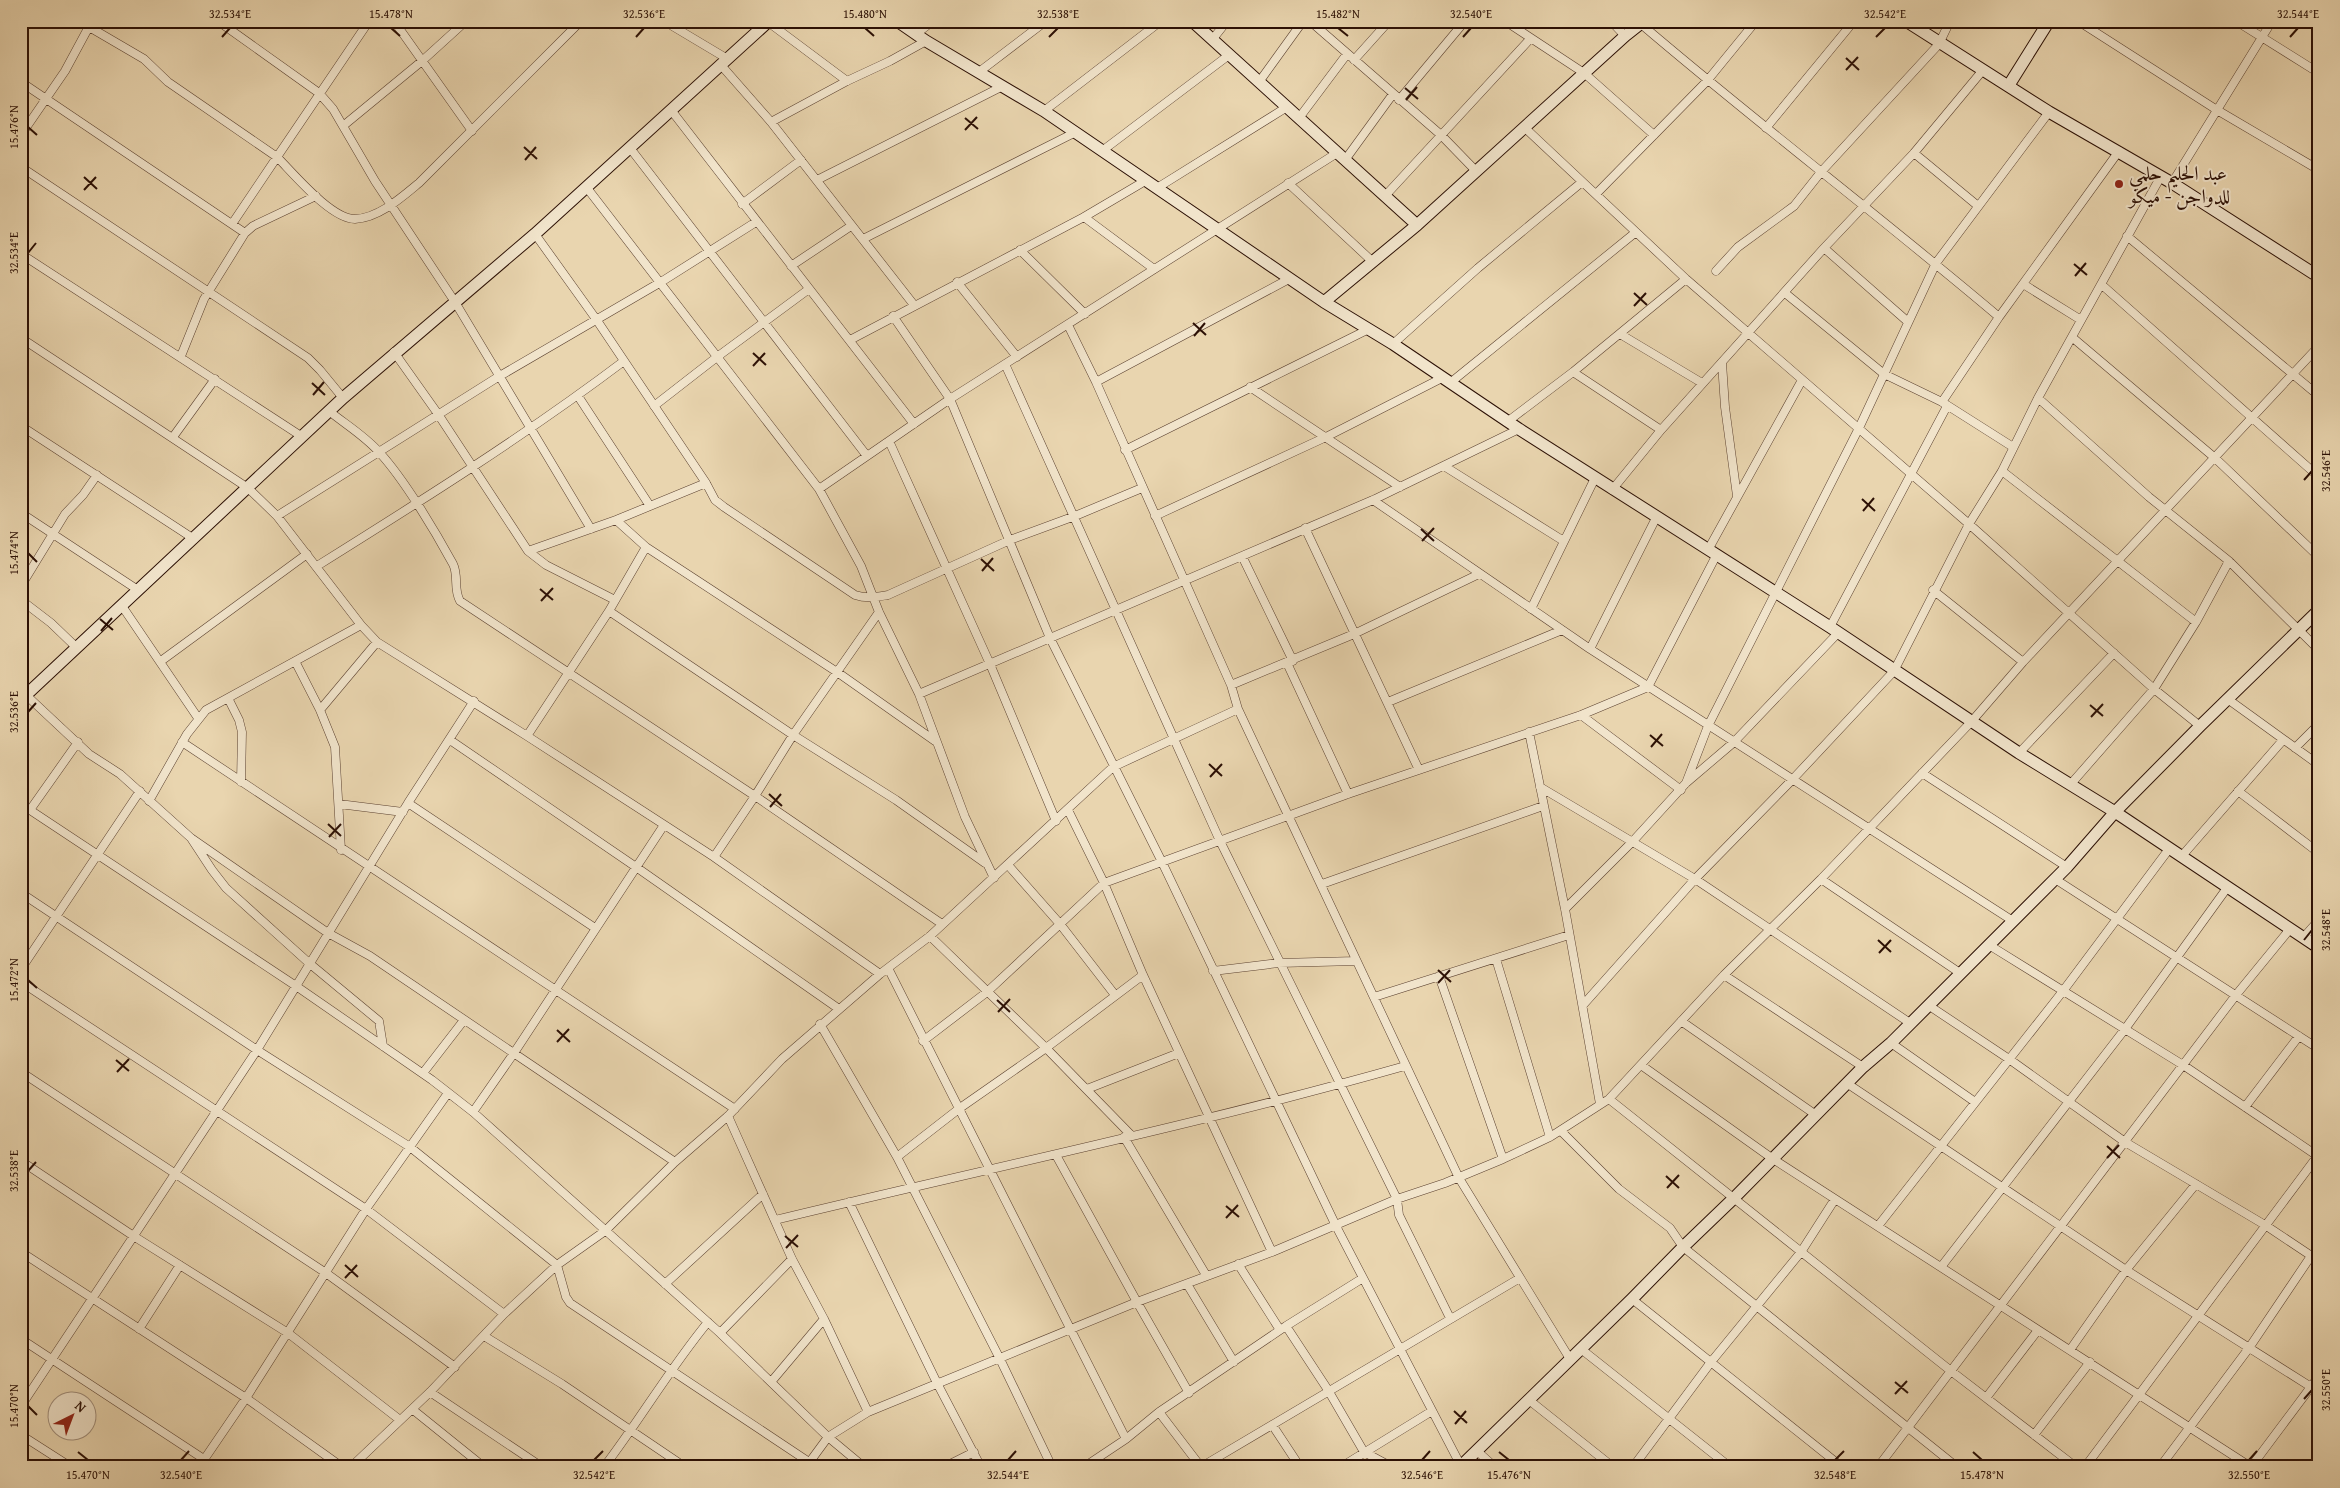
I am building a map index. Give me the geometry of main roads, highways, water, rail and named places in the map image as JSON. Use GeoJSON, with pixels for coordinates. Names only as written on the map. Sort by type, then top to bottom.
{"type":"FeatureCollection","features":[{"type":"Feature","properties":{"kind":"place","name":"عبد الحليم حلمي للدواجن - ميكو"},"geometry":{"type":"Point","coordinates":[2119,184]}}]}
